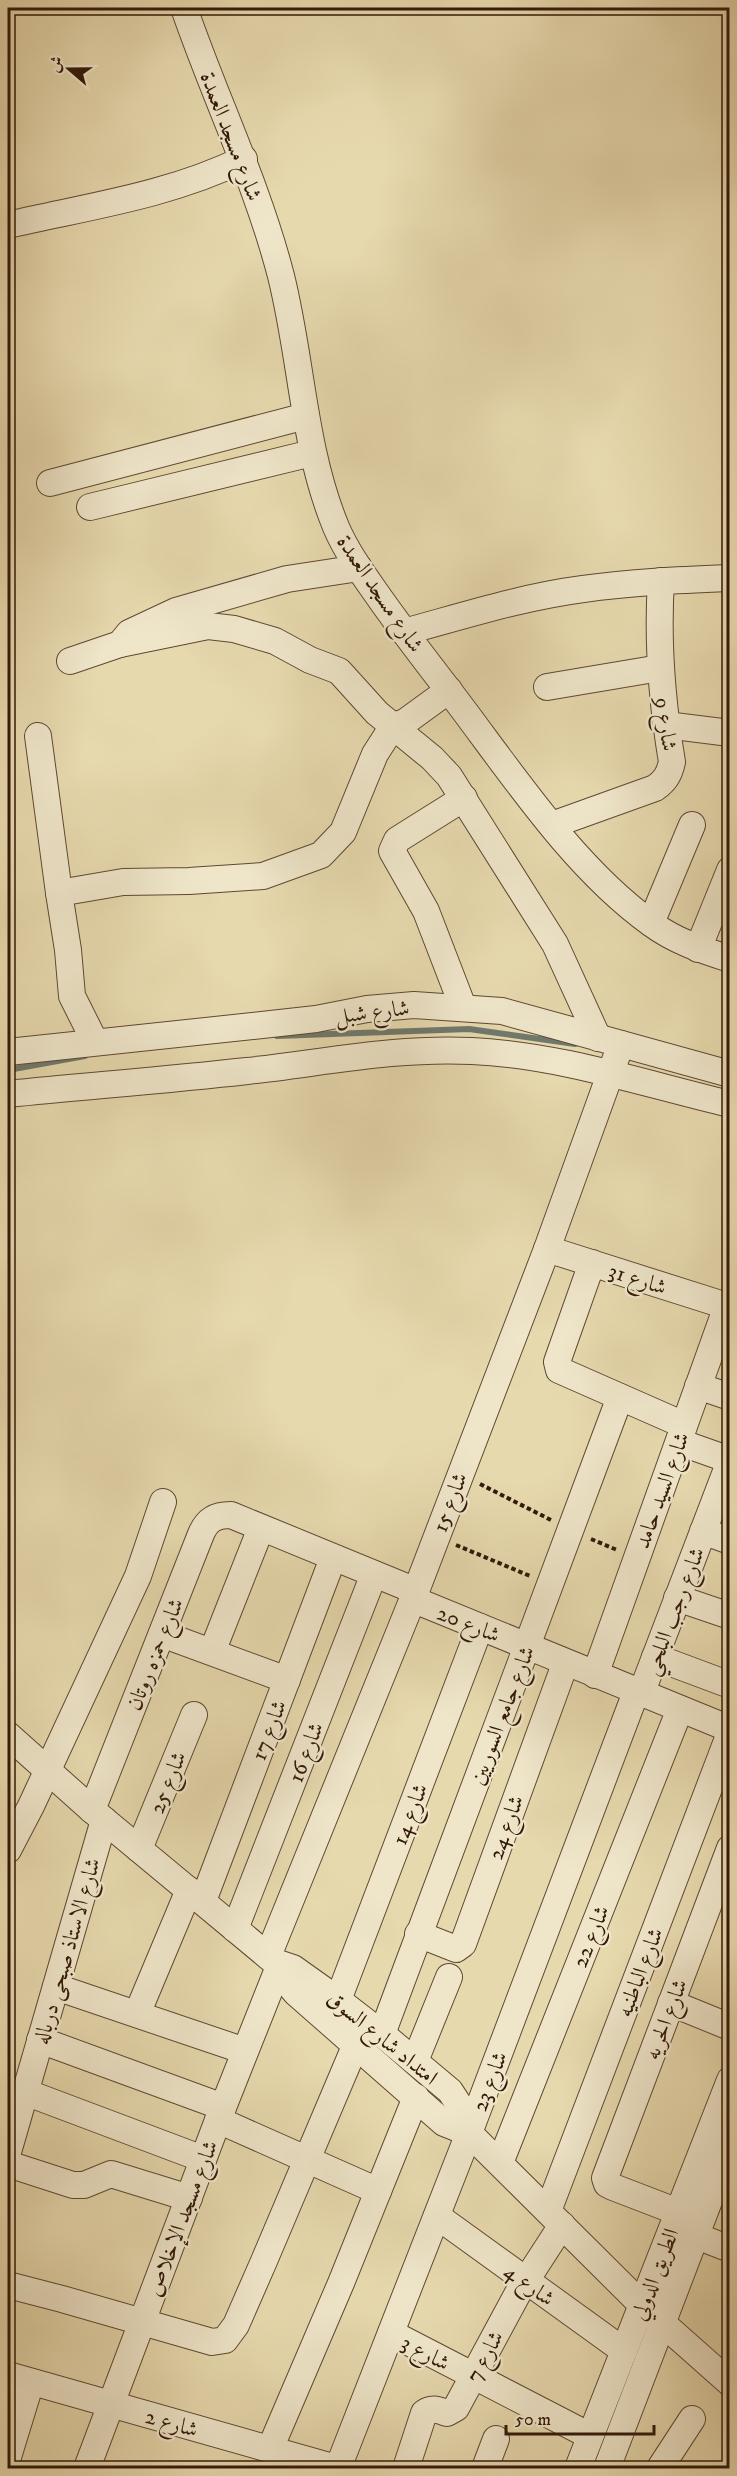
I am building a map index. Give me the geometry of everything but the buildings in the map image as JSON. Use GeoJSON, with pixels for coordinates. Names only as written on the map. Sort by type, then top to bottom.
{"type":"FeatureCollection","features":[{"type":"Feature","properties":{"kind":"street","name":"شارع مسجد العمدة"},"geometry":{"type":"LineString","coordinates":[[184,8],[244,159],[281,278],[312,453],[323,493],[338,532],[359,568],[404,632],[552,825],[583,861],[651,924],[698,949],[729,959]]}},
{"type":"Feature","properties":{"kind":"street"},"geometry":{"type":"LineString","coordinates":[[8,225],[122,202],[191,182],[244,159]]}},
{"type":"Feature","properties":{"kind":"street"},"geometry":{"type":"LineString","coordinates":[[50,483],[306,416]]}},
{"type":"Feature","properties":{"kind":"street"},"geometry":{"type":"LineString","coordinates":[[90,507],[312,453]]}},
{"type":"Feature","properties":{"kind":"street"},"geometry":{"type":"LineString","coordinates":[[120,644],[129,633],[176,611],[287,579],[359,568]]}},
{"type":"Feature","properties":{"kind":"street"},"geometry":{"type":"LineString","coordinates":[[404,632],[491,608],[582,589],[661,581],[729,578]]}},
{"type":"Feature","properties":{"kind":"street","name":"شارع 9"},"geometry":{"type":"LineString","coordinates":[[552,825],[655,788],[664,782],[670,773],[672,762],[660,668],[658,624],[661,581]]}},
{"type":"Feature","properties":{"kind":"street"},"geometry":{"type":"LineString","coordinates":[[70,661],[120,644],[208,626],[234,629],[275,641],[310,660],[339,671],[378,712],[432,758],[449,776],[555,944],[609,1041]]}},
{"type":"Feature","properties":{"kind":"street"},"geometry":{"type":"LineString","coordinates":[[547,687],[660,668]]}},
{"type":"Feature","properties":{"kind":"street"},"geometry":{"type":"LineString","coordinates":[[59,893],[123,882],[189,881],[263,876],[321,855],[337,840],[350,821],[375,754],[393,726],[405,722],[449,690]]}},
{"type":"Feature","properties":{"kind":"street"},"geometry":{"type":"LineString","coordinates":[[666,725],[729,733]]}},
{"type":"Feature","properties":{"kind":"street"},"geometry":{"type":"LineString","coordinates":[[38,736],[68,950],[72,996],[95,1042]]}},
{"type":"Feature","properties":{"kind":"street"},"geometry":{"type":"LineString","coordinates":[[463,1007],[426,911],[392,851],[397,840],[464,798]]}},
{"type":"Feature","properties":{"kind":"street"},"geometry":{"type":"LineString","coordinates":[[651,924],[692,825]]}},
{"type":"Feature","properties":{"kind":"street"},"geometry":{"type":"LineString","coordinates":[[698,949],[729,870]]}},
{"type":"Feature","properties":{"kind":"street","name":"شارع شبل"},"geometry":{"type":"LineString","coordinates":[[8,1052],[316,1019],[367,1009],[414,1005],[502,1011],[729,1074]]}},
{"type":"Feature","properties":{"kind":"street","name":"شارع 15"},"geometry":{"type":"LineString","coordinates":[[274,1962],[547,1249],[609,1075],[609,1041]]}},
{"type":"Feature","properties":{"kind":"street","name":"شارع شبل"},"geometry":{"type":"LineString","coordinates":[[8,1094],[429,1051],[513,1054],[556,1061],[729,1104]]}},
{"type":"Feature","properties":{"kind":"street","name":"شارع 31"},"geometry":{"type":"LineString","coordinates":[[547,1249],[728,1306]]}},
{"type":"Feature","properties":{"kind":"street"},"geometry":{"type":"LineString","coordinates":[[592,1263],[557,1362],[559,1370],[620,1397],[729,1460]]}},
{"type":"Feature","properties":{"kind":"street","name":"شارع السيد حامد"},"geometry":{"type":"LineString","coordinates":[[595,1675],[698,1386],[723,1336],[728,1306]]}},
{"type":"Feature","properties":{"kind":"street"},"geometry":{"type":"LineString","coordinates":[[698,1386],[729,1397]]}},
{"type":"Feature","properties":{"kind":"street","name":"شارع جامع السوريين"},"geometry":{"type":"LineString","coordinates":[[382,2034],[620,1397]]}},
{"type":"Feature","properties":{"kind":"street","name":"شارع رجب البلحي"},"geometry":{"type":"LineString","coordinates":[[639,1693],[655,1657],[729,1460]]}},
{"type":"Feature","properties":{"kind":"street"},"geometry":{"type":"LineString","coordinates":[[8,1850],[138,1576],[163,1502]]}},
{"type":"Feature","properties":{"kind":"street","name":"شارع 20"},"geometry":{"type":"LineString","coordinates":[[231,1515],[375,1574],[480,1627],[565,1664],[729,1731]]}},
{"type":"Feature","properties":{"kind":"street","name":"شارع حمزه روتان"},"geometry":{"type":"LineString","coordinates":[[98,1815],[162,1634],[205,1525],[212,1518],[231,1515]]}},
{"type":"Feature","properties":{"kind":"street"},"geometry":{"type":"LineString","coordinates":[[212,1652],[261,1528]]}},
{"type":"Feature","properties":{"kind":"street"},"geometry":{"type":"LineString","coordinates":[[703,1532],[729,1541]]}},
{"type":"Feature","properties":{"kind":"street","name":"شارع 17"},"geometry":{"type":"LineString","coordinates":[[137,2014],[196,1896],[287,1680],[333,1558]]}},
{"type":"Feature","properties":{"kind":"street","name":"شارع 16"},"geometry":{"type":"LineString","coordinates":[[235,1929],[375,1574]]}},
{"type":"Feature","properties":{"kind":"street"},"geometry":{"type":"LineString","coordinates":[[677,1598],[729,1616]]}},
{"type":"Feature","properties":{"kind":"street","name":"شارع 14"},"geometry":{"type":"LineString","coordinates":[[338,2000],[480,1627]]}},
{"type":"Feature","properties":{"kind":"street"},"geometry":{"type":"LineString","coordinates":[[162,1634],[287,1680]]}},
{"type":"Feature","properties":{"kind":"street"},"geometry":{"type":"LineString","coordinates":[[655,1657],[729,1685]]}},
{"type":"Feature","properties":{"kind":"street","name":"شارع 24"},"geometry":{"type":"LineString","coordinates":[[418,1934],[456,1949],[463,1944],[565,1664]]}},
{"type":"Feature","properties":{"kind":"street","name":"شارع 23"},"geometry":{"type":"LineString","coordinates":[[337,2469],[639,1693]]}},
{"type":"Feature","properties":{"kind":"street","name":"شارع 22"},"geometry":{"type":"LineString","coordinates":[[500,2163],[680,1710]]}},
{"type":"Feature","properties":{"kind":"street","name":"شارع 25"},"geometry":{"type":"LineString","coordinates":[[139,1849],[194,1715]]}},
{"type":"Feature","properties":{"kind":"street","name":"شارع الباطنيه"},"geometry":{"type":"LineString","coordinates":[[555,2218],[729,1731]]}},
{"type":"Feature","properties":{"kind":"street","name":"امتداد شارع السوق"},"geometry":{"type":"LineString","coordinates":[[8,1736],[98,1815],[274,1962],[296,1993],[444,2122],[469,2133],[642,2305],[729,2383]]}},
{"type":"Feature","properties":{"kind":"street","name":"شارع الاستاذ صبحى درباله"},"geometry":{"type":"LineString","coordinates":[[8,2152],[56,1987],[98,1815]]}},
{"type":"Feature","properties":{"kind":"street","name":"شارع الحريه"},"geometry":{"type":"LineString","coordinates":[[678,2212],[613,2187],[607,2184],[605,2178],[729,1848]]}},
{"type":"Feature","properties":{"kind":"street","name":"امتداد شارع السوق"},"geometry":{"type":"LineString","coordinates":[[274,1962],[293,1968],[338,2000],[415,2061],[458,2100],[469,2133]]}},
{"type":"Feature","properties":{"kind":"street","name":"شارع مسجد الإخلاص"},"geometry":{"type":"LineString","coordinates":[[87,2469],[245,2051],[274,1962]]}},
{"type":"Feature","properties":{"kind":"street"},"geometry":{"type":"LineString","coordinates":[[415,2061],[449,1977]]}},
{"type":"Feature","properties":{"kind":"street"},"geometry":{"type":"LineString","coordinates":[[56,1987],[245,2051]]}},
{"type":"Feature","properties":{"kind":"street"},"geometry":{"type":"LineString","coordinates":[[671,2003],[729,2027]]}},
{"type":"Feature","properties":{"kind":"street"},"geometry":{"type":"LineString","coordinates":[[40,2040],[220,2114],[306,2160],[378,2191]]}},
{"type":"Feature","properties":{"kind":"street"},"geometry":{"type":"LineString","coordinates":[[8,2285],[212,2342],[225,2340],[230,2335],[264,2261],[356,2044]]}},
{"type":"Feature","properties":{"kind":"street","name":"الطريق الدولي"},"geometry":{"type":"LineString","coordinates":[[578,2469],[729,2080]]}},
{"type":"Feature","properties":{"kind":"street"},"geometry":{"type":"LineString","coordinates":[[25,2092],[203,2159]]}},
{"type":"Feature","properties":{"kind":"street"},"geometry":{"type":"LineString","coordinates":[[270,2450],[416,2097]]}},
{"type":"Feature","properties":{"kind":"street","name":"الطريق الدولي"},"geometry":{"type":"LineString","coordinates":[[612,2466],[662,2322],[729,2147]]}},
{"type":"Feature","properties":{"kind":"street"},"geometry":{"type":"LineString","coordinates":[[8,2164],[73,2185],[84,2185],[111,2174],[189,2198]]}},
{"type":"Feature","properties":{"kind":"street","name":"شارع 4"},"geometry":{"type":"LineString","coordinates":[[437,2216],[624,2351]]}},
{"type":"Feature","properties":{"kind":"street","name":"شارع 7"},"geometry":{"type":"LineString","coordinates":[[406,2469],[424,2414],[428,2410],[435,2409],[447,2413],[452,2412],[525,2281],[555,2218]]}},
{"type":"Feature","properties":{"kind":"street"},"geometry":{"type":"LineString","coordinates":[[694,2235],[729,2249]]}},
{"type":"Feature","properties":{"kind":"street","name":"شارع 3"},"geometry":{"type":"LineString","coordinates":[[391,2333],[472,2377],[590,2436]]}},
{"type":"Feature","properties":{"kind":"street"},"geometry":{"type":"LineString","coordinates":[[8,2457],[19,2379]]}},
{"type":"Feature","properties":{"kind":"street","name":"شارع 2"},"geometry":{"type":"LineString","coordinates":[[19,2379],[337,2469]]}},
{"type":"Feature","properties":{"kind":"street"},"geometry":{"type":"LineString","coordinates":[[660,2469],[692,2419]]}},
{"type":"Feature","properties":{"kind":"street"},"geometry":{"type":"LineString","coordinates":[[485,2469],[496,2439]]}},
{"type":"Feature","properties":{"kind":"path"},"geometry":{"type":"LineString","coordinates":[[460,1474],[570,1530],[636,1559]]}},
{"type":"Feature","properties":{"kind":"path"},"geometry":{"type":"LineString","coordinates":[[436,1537],[549,1585]]}},
{"type":"Feature","properties":{"kind":"waterway"},"geometry":{"type":"LineString","coordinates":[[277,1036],[469,1029],[575,1044]]}},
{"type":"Feature","properties":{"kind":"waterway"},"geometry":{"type":"LineString","coordinates":[[8,1070],[85,1056]]}}]}
